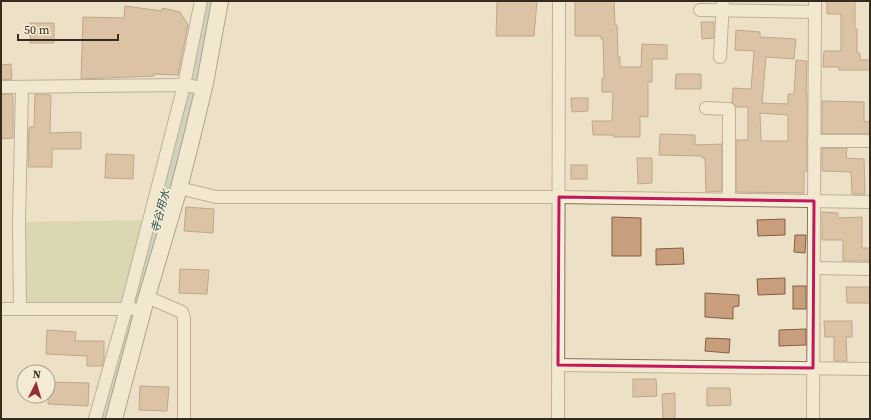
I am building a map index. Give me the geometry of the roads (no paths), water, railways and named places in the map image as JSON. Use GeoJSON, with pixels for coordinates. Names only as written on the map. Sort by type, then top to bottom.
{"type":"FeatureCollection","features":[{"type":"Feature","properties":{"kind":"street"},"geometry":{"type":"LineString","coordinates":[[114,419],[144,306],[179,188],[193,86],[201,1]]}},
{"type":"Feature","properties":{"kind":"street"},"geometry":{"type":"LineString","coordinates":[[1,87],[193,86],[205,81],[220,1]]}},
{"type":"Feature","properties":{"kind":"street"},"geometry":{"type":"LineString","coordinates":[[558,419],[559,1]]}},
{"type":"Feature","properties":{"kind":"street"},"geometry":{"type":"LineString","coordinates":[[720,57],[723,6]]}},
{"type":"Feature","properties":{"kind":"street"},"geometry":{"type":"LineString","coordinates":[[700,10],[723,6],[815,6],[813,419]]}},
{"type":"Feature","properties":{"kind":"street"},"geometry":{"type":"LineString","coordinates":[[95,419],[126,309],[193,86]]}},
{"type":"Feature","properties":{"kind":"street"},"geometry":{"type":"LineString","coordinates":[[20,309],[19,222],[22,88]]}},
{"type":"Feature","properties":{"kind":"street"},"geometry":{"type":"LineString","coordinates":[[706,108],[729,110],[729,200]]}},
{"type":"Feature","properties":{"kind":"street"},"geometry":{"type":"LineString","coordinates":[[814,141],[870,141]]}},
{"type":"Feature","properties":{"kind":"street"},"geometry":{"type":"LineString","coordinates":[[179,188],[216,197],[559,197],[870,202]]}},
{"type":"Feature","properties":{"kind":"street"},"geometry":{"type":"LineString","coordinates":[[814,268],[870,269]]}},
{"type":"Feature","properties":{"kind":"street"},"geometry":{"type":"LineString","coordinates":[[1,309],[126,309],[144,306],[182,312],[184,319],[184,419]]}},
{"type":"Feature","properties":{"kind":"street"},"geometry":{"type":"LineString","coordinates":[[558,365],[870,369]]}},
{"type":"Feature","properties":{"kind":"waterway","name":"寺谷用水"},"geometry":{"type":"LineString","coordinates":[[104,419],[137,304],[189,102],[207,1]]}}]}
